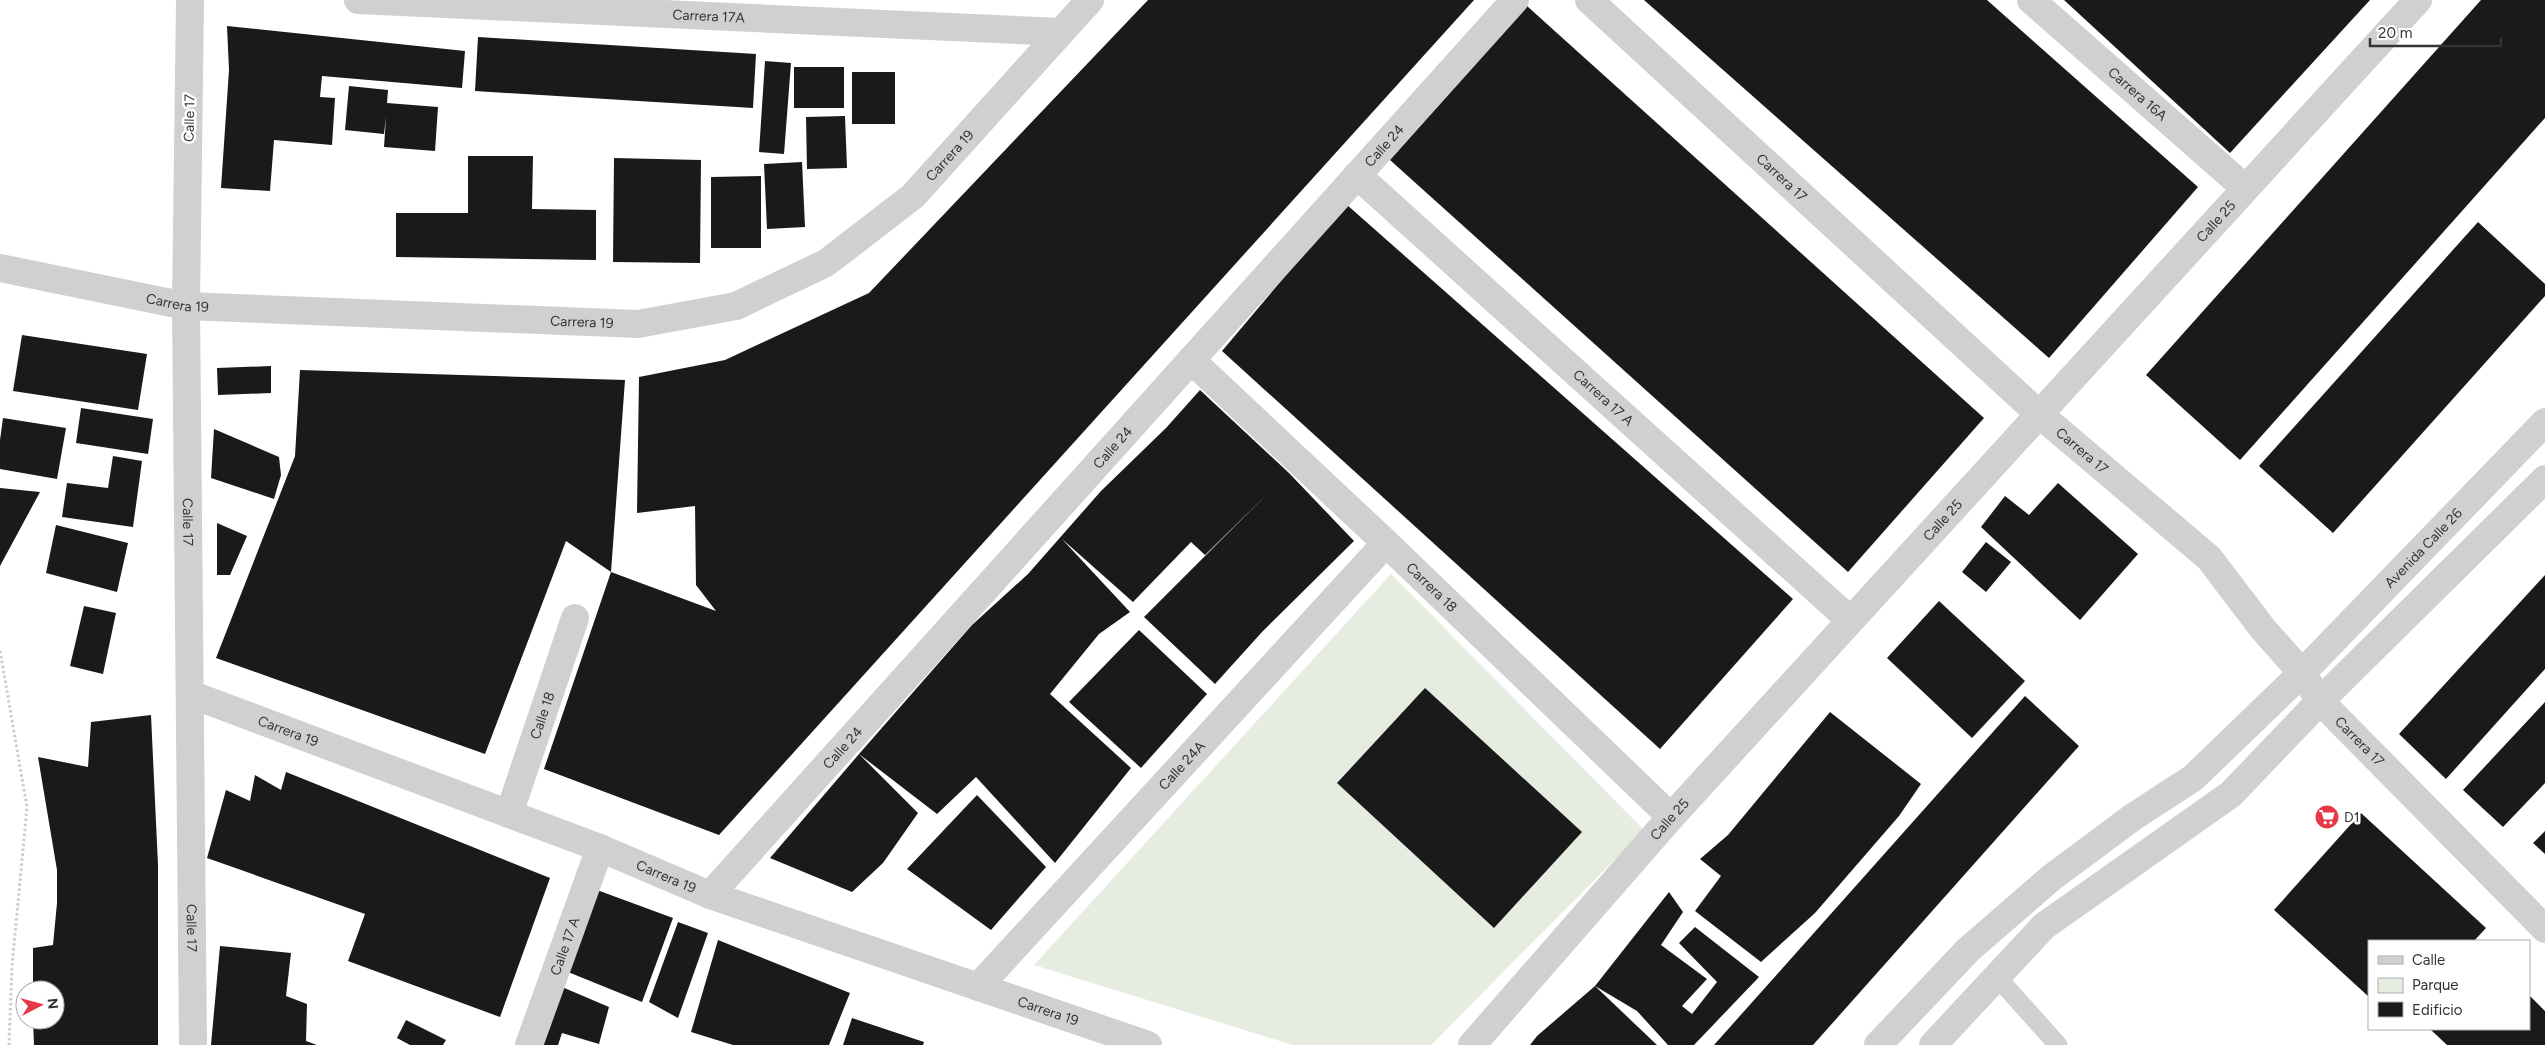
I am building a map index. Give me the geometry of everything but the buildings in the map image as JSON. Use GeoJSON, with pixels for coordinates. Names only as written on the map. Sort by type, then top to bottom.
{"type":"FeatureCollection","features":[{"type":"Feature","properties":{"kind":"street","name":"Calle 17"},"geometry":{"type":"LineString","coordinates":[[190,0],[186,306],[193,1045]]}},
{"type":"Feature","properties":{"kind":"street","name":"Carrera 17A"},"geometry":{"type":"LineString","coordinates":[[358,0],[1060,32]]}},
{"type":"Feature","properties":{"kind":"street","name":"Carrera 19"},"geometry":{"type":"LineString","coordinates":[[0,268],[186,306],[638,324],[736,306],[826,263],[913,196],[1090,0]]}},
{"type":"Feature","properties":{"kind":"street","name":"Calle 24"},"geometry":{"type":"LineString","coordinates":[[710,895],[1515,0]]}},
{"type":"Feature","properties":{"kind":"street","name":"Carrera 17"},"geometry":{"type":"LineString","coordinates":[[1589,0],[2039,414],[2209,558],[2263,629],[2302,673],[2320,701],[2545,929]]}},
{"type":"Feature","properties":{"kind":"street","name":"Carrera 16A"},"geometry":{"type":"LineString","coordinates":[[2031,0],[2245,188]]}},
{"type":"Feature","properties":{"kind":"street","name":"Calle 25"},"geometry":{"type":"LineString","coordinates":[[1472,1045],[1671,817],[2418,0]]}},
{"type":"Feature","properties":{"kind":"street","name":"Carrera 17 A"},"geometry":{"type":"LineString","coordinates":[[1357,175],[1850,620]]}},
{"type":"Feature","properties":{"kind":"street","name":"Carrera 18"},"geometry":{"type":"LineString","coordinates":[[1191,360],[1386,543],[1671,817]]}},
{"type":"Feature","properties":{"kind":"street","name":"Avenida Calle 26"},"geometry":{"type":"LineString","coordinates":[[1878,1045],[1968,950],[2051,878],[2133,817],[2193,778],[2302,673],[2545,422]]}},
{"type":"Feature","properties":{"kind":"street"},"geometry":{"type":"LineString","coordinates":[[1933,1045],[2044,926],[2231,794],[2320,701],[2545,479]]}},
{"type":"Feature","properties":{"kind":"street","name":"Calle 24A"},"geometry":{"type":"LineString","coordinates":[[978,988],[1386,543]]}},
{"type":"Feature","properties":{"kind":"street","name":"Calle 18"},"geometry":{"type":"LineString","coordinates":[[509,814],[575,618]]}},
{"type":"Feature","properties":{"kind":"street","name":"Carrera 19"},"geometry":{"type":"LineString","coordinates":[[190,694],[600,848],[710,895],[1148,1045]]}},
{"type":"Feature","properties":{"kind":"street","name":"Calle 17 A"},"geometry":{"type":"LineString","coordinates":[[529,1045],[600,848]]}},
{"type":"Feature","properties":{"kind":"lane"},"geometry":{"type":"LineString","coordinates":[[1997,977],[2058,1045]]}},
{"type":"Feature","properties":{"kind":"path"},"geometry":{"type":"LineString","coordinates":[[0,651],[27,807],[12,966],[8,1045]]}},
{"type":"Feature","properties":{"kind":"green space"},"geometry":{"type":"Polygon","coordinates":[[[1391,574],[1644,830],[1431,1045],[1293,1045],[1034,965],[1391,574]]]}},
{"type":"Feature","properties":{"kind":"place","name":"D1"},"geometry":{"type":"Point","coordinates":[2327,817]}}]}
